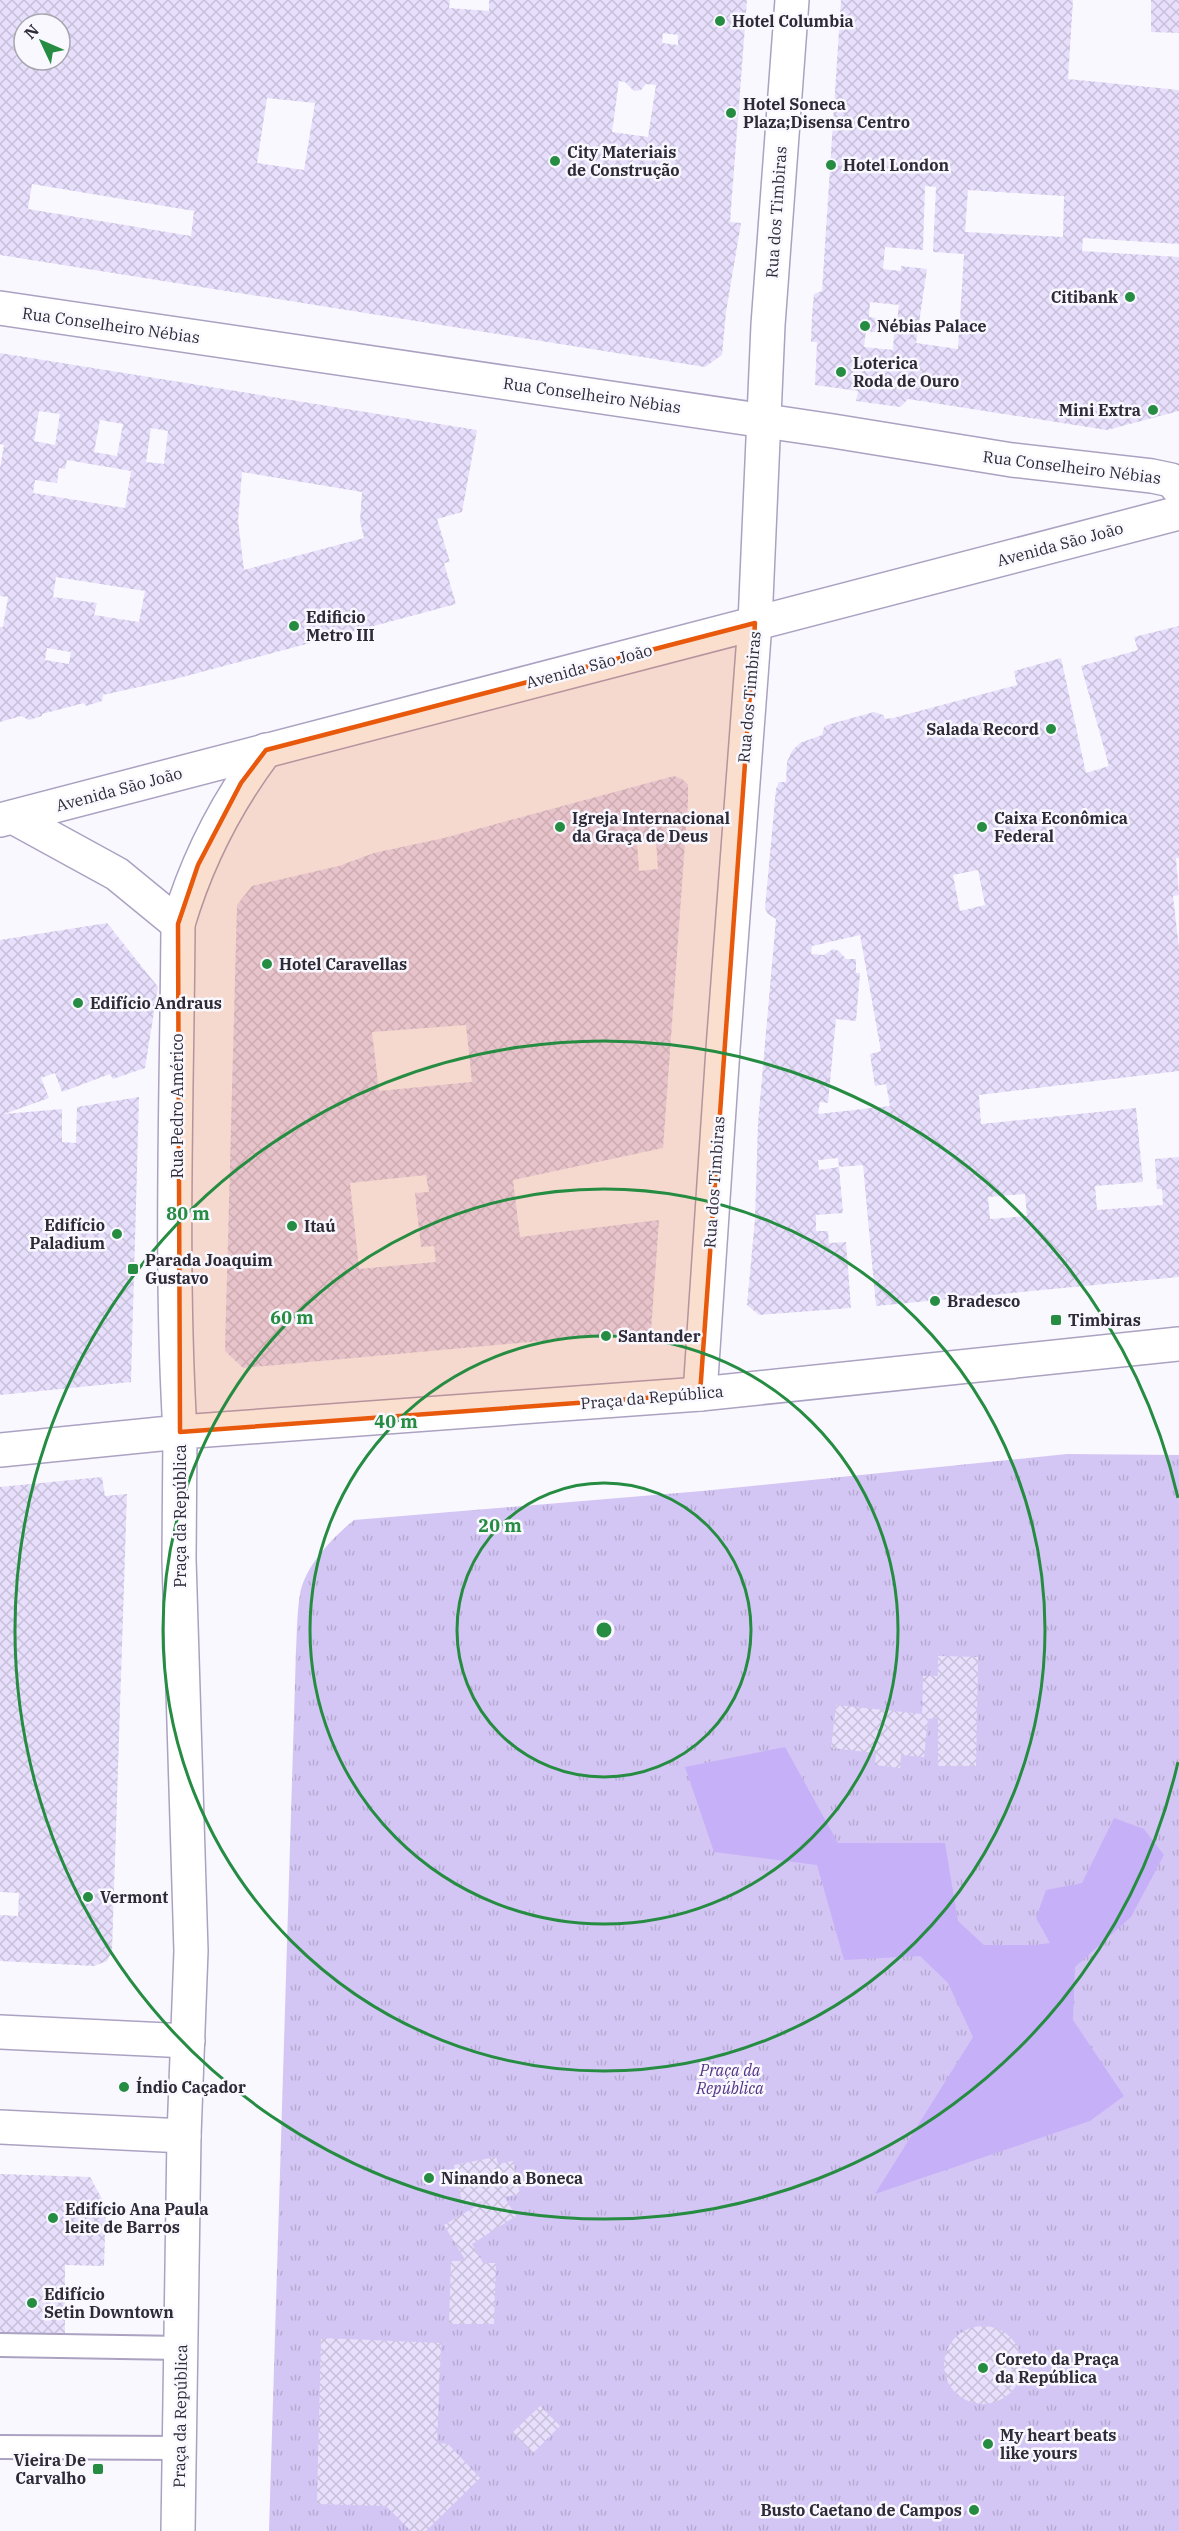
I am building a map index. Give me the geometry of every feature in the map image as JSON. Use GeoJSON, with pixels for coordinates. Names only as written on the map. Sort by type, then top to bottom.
{"type":"FeatureCollection","features":[{"type":"Feature","properties":{"kind":"street","name":"Rua dos Timbiras"},"geometry":{"type":"LineString","coordinates":[[700,1394],[755,623],[763,421],[792,0]]}},
{"type":"Feature","properties":{"kind":"street","name":"Rua Conselheiro Nébias"},"geometry":{"type":"LineString","coordinates":[[0,308],[1012,460],[1152,476],[1170,480],[1179,489]]}},
{"type":"Feature","properties":{"kind":"street","name":"Avenida São João"},"geometry":{"type":"LineString","coordinates":[[6,818],[1179,513]]}},
{"type":"Feature","properties":{"kind":"street","name":"Rua Pedro Américo"},"geometry":{"type":"LineString","coordinates":[[180,1432],[176,1374],[178,924],[191,880],[211,838],[241,783],[266,750]]}},
{"type":"Feature","properties":{"kind":"street"},"geometry":{"type":"LineString","coordinates":[[6,818],[117,874],[178,924]]}},
{"type":"Feature","properties":{"kind":"street","name":"Praça da República"},"geometry":{"type":"LineString","coordinates":[[178,2531],[184,2136],[191,1951],[179,1559],[180,1432],[700,1394],[1179,1344]]}},
{"type":"Feature","properties":{"kind":"street"},"geometry":{"type":"LineString","coordinates":[[0,1450],[180,1432]]}},
{"type":"Feature","properties":{"kind":"street"},"geometry":{"type":"LineString","coordinates":[[0,2032],[188,2041]]}},
{"type":"Feature","properties":{"kind":"street"},"geometry":{"type":"LineString","coordinates":[[0,2127],[184,2136]]}},
{"type":"Feature","properties":{"kind":"lane"},"geometry":{"type":"LineString","coordinates":[[0,2345],[181,2348]]}},
{"type":"Feature","properties":{"kind":"lane"},"geometry":{"type":"LineString","coordinates":[[0,2447],[179,2448]]}},
{"type":"Feature","properties":{"kind":"highlighted area"},"geometry":{"type":"Polygon","coordinates":[[[755,623],[700,1394],[180,1432],[178,924],[198,865],[241,783],[266,750],[755,623]]]}},
{"type":"Feature","properties":{"kind":"green space","name":"Praça da República"},"geometry":{"type":"Polygon","coordinates":[[[1067,1454],[1179,1455],[1179,2531],[269,2531],[297,1622],[303,1583],[321,1553],[354,1520],[702,1491],[1067,1454]]]}},
{"type":"Feature","properties":{"kind":"shaded area"},"geometry":{"type":"Polygon","coordinates":[[[785,1747],[838,1843],[945,1843],[958,1921],[984,1945],[1050,1943],[1036,1918],[1046,1890],[1082,1883],[1114,1818],[1144,1829],[1164,1855],[1131,1917],[1075,1967],[1073,2020],[1124,2096],[1090,2121],[875,2194],[973,2037],[948,1983],[920,1956],[844,1960],[817,1865],[714,1852],[685,1767],[785,1747]]]}},
{"type":"Feature","properties":{"kind":"building"},"geometry":{"type":"Polygon","coordinates":[[[0,0],[450,0],[449,8],[489,11],[489,0],[747,0],[730,222],[741,223],[726,312],[722,355],[705,367],[0,255],[0,0]],[[663,33],[662,43],[678,45],[678,35],[663,33]],[[619,81],[612,132],[648,137],[656,85],[646,84],[641,90],[634,91],[625,82],[619,81]],[[267,98],[257,163],[304,170],[315,103],[267,98]],[[32,184],[28,209],[191,236],[194,211],[32,184]]]}},
{"type":"Feature","properties":{"kind":"building"},"geometry":{"type":"Polygon","coordinates":[[[841,0],[1073,0],[1068,79],[1179,90],[1179,244],[1083,238],[1082,251],[1179,257],[1179,411],[1107,430],[908,399],[900,407],[856,401],[858,391],[815,385],[817,342],[811,342],[812,315],[814,294],[822,291],[841,0]],[[925,186],[923,250],[885,247],[883,269],[901,271],[901,266],[927,269],[916,343],[958,349],[964,254],[933,252],[936,187],[925,186]],[[968,190],[965,232],[1063,237],[1064,196],[968,190]],[[870,302],[869,317],[897,321],[899,305],[870,302]],[[866,331],[864,347],[893,350],[894,334],[866,331]]]}},
{"type":"Feature","properties":{"kind":"building"},"geometry":{"type":"Polygon","coordinates":[[[1151,0],[1179,0],[1179,33],[1151,32],[1151,0]]]}},
{"type":"Feature","properties":{"kind":"building"},"geometry":{"type":"Polygon","coordinates":[[[0,353],[477,430],[462,512],[437,519],[450,562],[444,563],[456,604],[175,679],[103,695],[102,701],[86,706],[84,703],[42,714],[42,716],[29,720],[21,716],[0,722],[0,627],[3,627],[8,597],[0,596],[0,468],[4,445],[0,444],[0,353]],[[39,411],[34,441],[55,445],[60,414],[39,411]],[[100,420],[94,452],[117,456],[123,424],[100,420]],[[151,428],[146,462],[164,464],[168,431],[151,428]],[[67,460],[65,469],[59,468],[57,483],[35,480],[33,493],[125,508],[131,471],[67,460]],[[242,472],[238,521],[244,570],[364,538],[360,521],[362,492],[242,472]],[[56,577],[53,597],[97,603],[94,615],[139,622],[145,591],[56,577]],[[47,648],[45,660],[69,664],[71,652],[47,648]]]}},
{"type":"Feature","properties":{"kind":"building"},"geometry":{"type":"Polygon","coordinates":[[[1179,626],[1179,858],[1176,858],[1179,895],[1173,896],[1179,948],[1179,1071],[979,1095],[981,1124],[1136,1108],[1143,1182],[1095,1186],[1097,1210],[1163,1205],[1162,1189],[1157,1189],[1155,1159],[1179,1157],[1179,1277],[876,1306],[863,1165],[839,1167],[843,1213],[816,1215],[816,1231],[828,1231],[829,1243],[846,1242],[851,1308],[759,1315],[747,1305],[755,1219],[758,1123],[776,919],[768,914],[765,908],[776,789],[779,782],[786,782],[787,762],[792,751],[800,743],[822,735],[827,725],[874,712],[883,715],[885,719],[893,718],[1017,685],[1014,671],[1061,658],[1086,773],[1109,766],[1081,666],[1138,650],[1134,637],[1179,626]],[[978,870],[953,875],[960,911],[985,905],[978,870]],[[860,935],[812,946],[811,954],[824,955],[833,949],[839,951],[846,959],[856,959],[856,973],[860,973],[856,1021],[836,1019],[828,1103],[820,1102],[818,1114],[890,1106],[886,1084],[875,1086],[870,1054],[881,1051],[860,935]],[[838,1158],[818,1160],[819,1170],[839,1167],[838,1158]],[[1025,1194],[988,1197],[990,1219],[1027,1216],[1025,1194]]]}},
{"type":"Feature","properties":{"kind":"building"},"geometry":{"type":"Polygon","coordinates":[[[674,776],[682,779],[688,785],[663,1148],[513,1180],[520,1237],[659,1220],[651,1331],[243,1368],[225,1351],[237,905],[252,886],[339,866],[374,853],[444,838],[674,776]],[[656,841],[637,843],[639,871],[658,869],[656,841]],[[466,1025],[372,1032],[379,1091],[472,1082],[466,1025]],[[426,1175],[350,1183],[359,1269],[436,1262],[434,1246],[421,1247],[415,1193],[429,1192],[426,1175]]]}},
{"type":"Feature","properties":{"kind":"building"},"geometry":{"type":"Polygon","coordinates":[[[107,923],[158,987],[145,1068],[113,1079],[110,1074],[62,1092],[55,1073],[41,1078],[49,1098],[4,1114],[62,1109],[62,1142],[76,1143],[77,1107],[139,1097],[131,1382],[0,1395],[0,940],[107,923]]]}},
{"type":"Feature","properties":{"kind":"building"},"geometry":{"type":"Polygon","coordinates":[[[102,1477],[105,1496],[127,1494],[112,1951],[107,1961],[94,1966],[0,1961],[0,1915],[18,1916],[19,1893],[0,1892],[0,1487],[102,1477]]]}},
{"type":"Feature","properties":{"kind":"building"},"geometry":{"type":"Polygon","coordinates":[[[938,1656],[978,1657],[976,1766],[938,1766],[938,1718],[928,1719],[924,1757],[901,1755],[900,1768],[875,1765],[876,1753],[831,1748],[836,1705],[922,1714],[923,1676],[938,1676],[938,1656]]]}},
{"type":"Feature","properties":{"kind":"building"},"geometry":{"type":"Polygon","coordinates":[[[496,2157],[498,2164],[513,2161],[520,2194],[504,2197],[516,2216],[472,2244],[483,2263],[496,2263],[494,2324],[449,2324],[451,2261],[466,2261],[444,2225],[485,2201],[463,2206],[454,2165],[496,2157]]]}},
{"type":"Feature","properties":{"kind":"building","name":"Edifício Ana Paula leite de Barros"},"geometry":{"type":"Polygon","coordinates":[[[0,2174],[90,2177],[106,2206],[104,2266],[65,2265],[65,2342],[0,2341],[0,2174]]]}},
{"type":"Feature","properties":{"kind":"building","name":"Coreto da Praça da República"},"geometry":{"type":"Polygon","coordinates":[[[983,2326],[998,2329],[1010,2338],[1019,2350],[1022,2365],[1019,2380],[1010,2392],[998,2401],[983,2404],[968,2401],[956,2392],[947,2380],[944,2365],[947,2350],[956,2338],[968,2329],[983,2326]]]}},
{"type":"Feature","properties":{"kind":"building"},"geometry":{"type":"Polygon","coordinates":[[[321,2338],[441,2343],[437,2443],[448,2444],[480,2478],[426,2531],[411,2531],[386,2506],[317,2504],[321,2338]]]}},
{"type":"Feature","properties":{"kind":"building"},"geometry":{"type":"Polygon","coordinates":[[[540,2406],[560,2426],[533,2453],[512,2433],[540,2406]]]}},
{"type":"Feature","properties":{"kind":"place","name":"Hotel Columbia"},"geometry":{"type":"Point","coordinates":[720,21]}},
{"type":"Feature","properties":{"kind":"place","name":"Hotel Soneca Plaza;Disensa Centro"},"geometry":{"type":"Point","coordinates":[731,113]}},
{"type":"Feature","properties":{"kind":"place","name":"City Materiais de Construção"},"geometry":{"type":"Point","coordinates":[555,161]}},
{"type":"Feature","properties":{"kind":"place","name":"Hotel London"},"geometry":{"type":"Point","coordinates":[831,165]}},
{"type":"Feature","properties":{"kind":"place","name":"Citibank"},"geometry":{"type":"Point","coordinates":[1130,297]}},
{"type":"Feature","properties":{"kind":"place","name":"Nébias Palace"},"geometry":{"type":"Point","coordinates":[865,326]}},
{"type":"Feature","properties":{"kind":"place","name":"Loterica Roda de Ouro"},"geometry":{"type":"Point","coordinates":[841,372]}},
{"type":"Feature","properties":{"kind":"place","name":"Mini Extra"},"geometry":{"type":"Point","coordinates":[1153,410]}},
{"type":"Feature","properties":{"kind":"place","name":"Edificio Metro III"},"geometry":{"type":"Point","coordinates":[294,626]}},
{"type":"Feature","properties":{"kind":"place","name":"Salada Record"},"geometry":{"type":"Point","coordinates":[1051,729]}},
{"type":"Feature","properties":{"kind":"place","name":"Igreja Internacional da Graça de Deus"},"geometry":{"type":"Point","coordinates":[560,827]}},
{"type":"Feature","properties":{"kind":"place","name":"Caixa Econômica Federal"},"geometry":{"type":"Point","coordinates":[982,827]}},
{"type":"Feature","properties":{"kind":"place","name":"Hotel Caravellas"},"geometry":{"type":"Point","coordinates":[267,964]}},
{"type":"Feature","properties":{"kind":"place","name":"Edifício Andraus"},"geometry":{"type":"Point","coordinates":[78,1003]}},
{"type":"Feature","properties":{"kind":"place","name":"Itaú"},"geometry":{"type":"Point","coordinates":[292,1226]}},
{"type":"Feature","properties":{"kind":"place","name":"Edifício Paladium"},"geometry":{"type":"Point","coordinates":[117,1234]}},
{"type":"Feature","properties":{"kind":"place","name":"Parada Joaquim Gustavo"},"geometry":{"type":"Point","coordinates":[133,1269]}},
{"type":"Feature","properties":{"kind":"place","name":"Bradesco"},"geometry":{"type":"Point","coordinates":[935,1301]}},
{"type":"Feature","properties":{"kind":"place","name":"Timbiras"},"geometry":{"type":"Point","coordinates":[1056,1320]}},
{"type":"Feature","properties":{"kind":"place","name":"Santander"},"geometry":{"type":"Point","coordinates":[606,1336]}},
{"type":"Feature","properties":{"kind":"place","name":"Vermont"},"geometry":{"type":"Point","coordinates":[88,1897]}},
{"type":"Feature","properties":{"kind":"place","name":"Índio Caçador"},"geometry":{"type":"Point","coordinates":[124,2087]}},
{"type":"Feature","properties":{"kind":"place","name":"Ninando a Boneca"},"geometry":{"type":"Point","coordinates":[429,2178]}},
{"type":"Feature","properties":{"kind":"place","name":"Edifício Ana Paula leite de Barros"},"geometry":{"type":"Point","coordinates":[53,2218]}},
{"type":"Feature","properties":{"kind":"place","name":"Edifício Setin Downtown"},"geometry":{"type":"Point","coordinates":[32,2303]}},
{"type":"Feature","properties":{"kind":"place","name":"Coreto da Praça da República"},"geometry":{"type":"Point","coordinates":[983,2368]}},
{"type":"Feature","properties":{"kind":"place","name":"My heart beats like yours"},"geometry":{"type":"Point","coordinates":[988,2444]}},
{"type":"Feature","properties":{"kind":"place","name":"Vieira De Carvalho"},"geometry":{"type":"Point","coordinates":[98,2469]}},
{"type":"Feature","properties":{"kind":"place","name":"Busto Caetano de Campos"},"geometry":{"type":"Point","coordinates":[974,2510]}}]}
